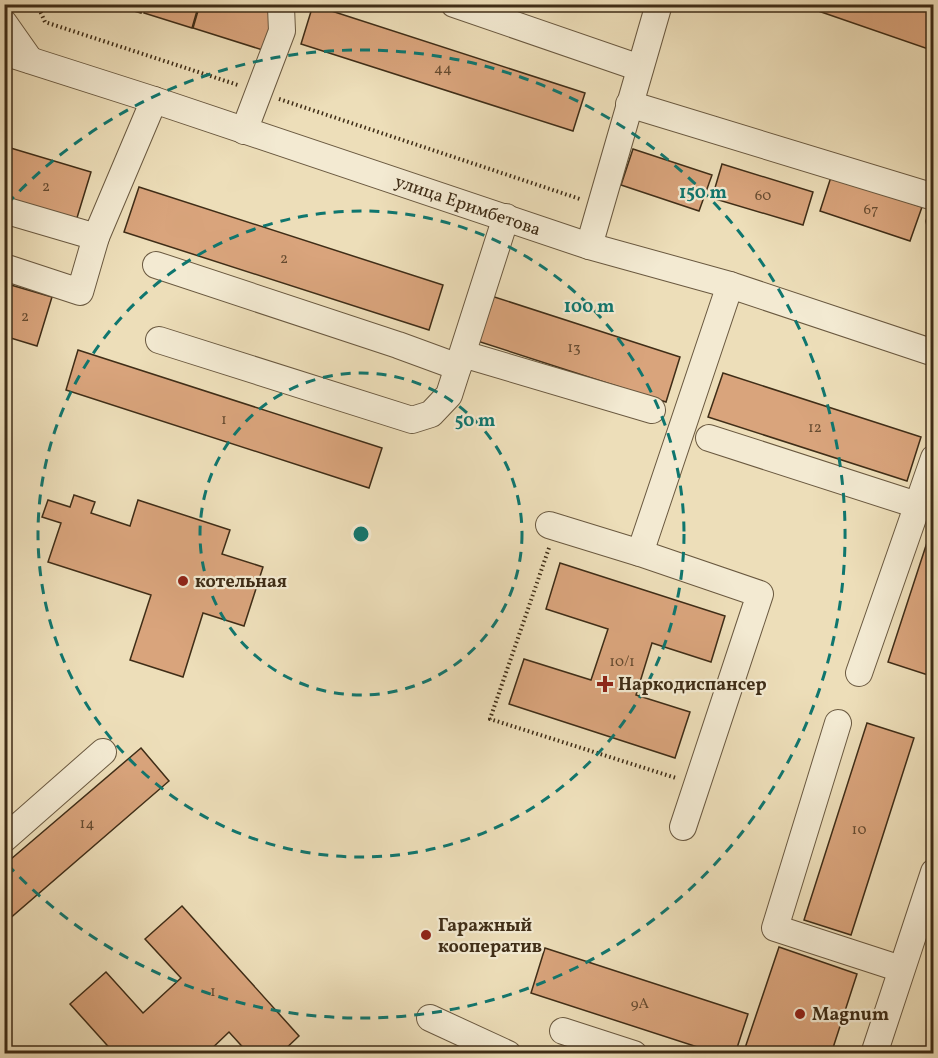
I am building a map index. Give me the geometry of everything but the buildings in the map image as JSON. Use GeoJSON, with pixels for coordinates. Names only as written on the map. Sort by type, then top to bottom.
{"type":"FeatureCollection","features":[{"type":"Feature","properties":{"kind":"street"},"geometry":{"type":"LineString","coordinates":[[244,131],[282,31],[280,4]]}},
{"type":"Feature","properties":{"kind":"street"},"geometry":{"type":"LineString","coordinates":[[454,4],[640,68]]}},
{"type":"Feature","properties":{"kind":"street"},"geometry":{"type":"LineString","coordinates":[[589,246],[659,4]]}},
{"type":"Feature","properties":{"kind":"street"},"geometry":{"type":"LineString","coordinates":[[4,23],[30,60]]}},
{"type":"Feature","properties":{"kind":"street","name":"улица Еримбетова"},"geometry":{"type":"LineString","coordinates":[[4,52],[589,246],[730,285],[933,353]]}},
{"type":"Feature","properties":{"kind":"street"},"geometry":{"type":"LineString","coordinates":[[4,267],[80,292],[96,237],[154,100]]}},
{"type":"Feature","properties":{"kind":"street"},"geometry":{"type":"LineString","coordinates":[[629,104],[933,197]]}},
{"type":"Feature","properties":{"kind":"street"},"geometry":{"type":"LineString","coordinates":[[4,210],[96,237]]}},
{"type":"Feature","properties":{"kind":"street"},"geometry":{"type":"LineString","coordinates":[[159,340],[412,420],[431,414],[448,395],[507,217]]}},
{"type":"Feature","properties":{"kind":"street"},"geometry":{"type":"LineString","coordinates":[[156,265],[398,345],[652,410]]}},
{"type":"Feature","properties":{"kind":"street"},"geometry":{"type":"LineString","coordinates":[[640,553],[730,285]]}},
{"type":"Feature","properties":{"kind":"street"},"geometry":{"type":"LineString","coordinates":[[709,438],[917,505]]}},
{"type":"Feature","properties":{"kind":"street"},"geometry":{"type":"LineString","coordinates":[[859,673],[933,458]]}},
{"type":"Feature","properties":{"kind":"street"},"geometry":{"type":"LineString","coordinates":[[552,526],[760,594],[683,827]]}},
{"type":"Feature","properties":{"kind":"street"},"geometry":{"type":"LineString","coordinates":[[838,723],[775,928],[901,969]]}},
{"type":"Feature","properties":{"kind":"street"},"geometry":{"type":"LineString","coordinates":[[4,839],[103,752]]}},
{"type":"Feature","properties":{"kind":"street"},"geometry":{"type":"LineString","coordinates":[[874,1053],[933,872]]}},
{"type":"Feature","properties":{"kind":"street"},"geometry":{"type":"LineString","coordinates":[[430,1018],[508,1053]]}},
{"type":"Feature","properties":{"kind":"street"},"geometry":{"type":"LineString","coordinates":[[563,1031],[634,1053]]}},
{"type":"Feature","properties":{"kind":"path"},"geometry":{"type":"LineString","coordinates":[[37,4],[45,22],[601,206]]}},
{"type":"Feature","properties":{"kind":"path"},"geometry":{"type":"LineString","coordinates":[[552,526],[490,719],[697,784]]}},
{"type":"Feature","properties":{"kind":"place","name":"котельная"},"geometry":{"type":"Point","coordinates":[183,581]}},
{"type":"Feature","properties":{"kind":"place","name":"Наркодиспансер"},"geometry":{"type":"Point","coordinates":[605,684]}},
{"type":"Feature","properties":{"kind":"place","name":"Гаражный кооператив"},"geometry":{"type":"Point","coordinates":[426,935]}},
{"type":"Feature","properties":{"kind":"place","name":"Magnum"},"geometry":{"type":"Point","coordinates":[800,1014]}}]}
